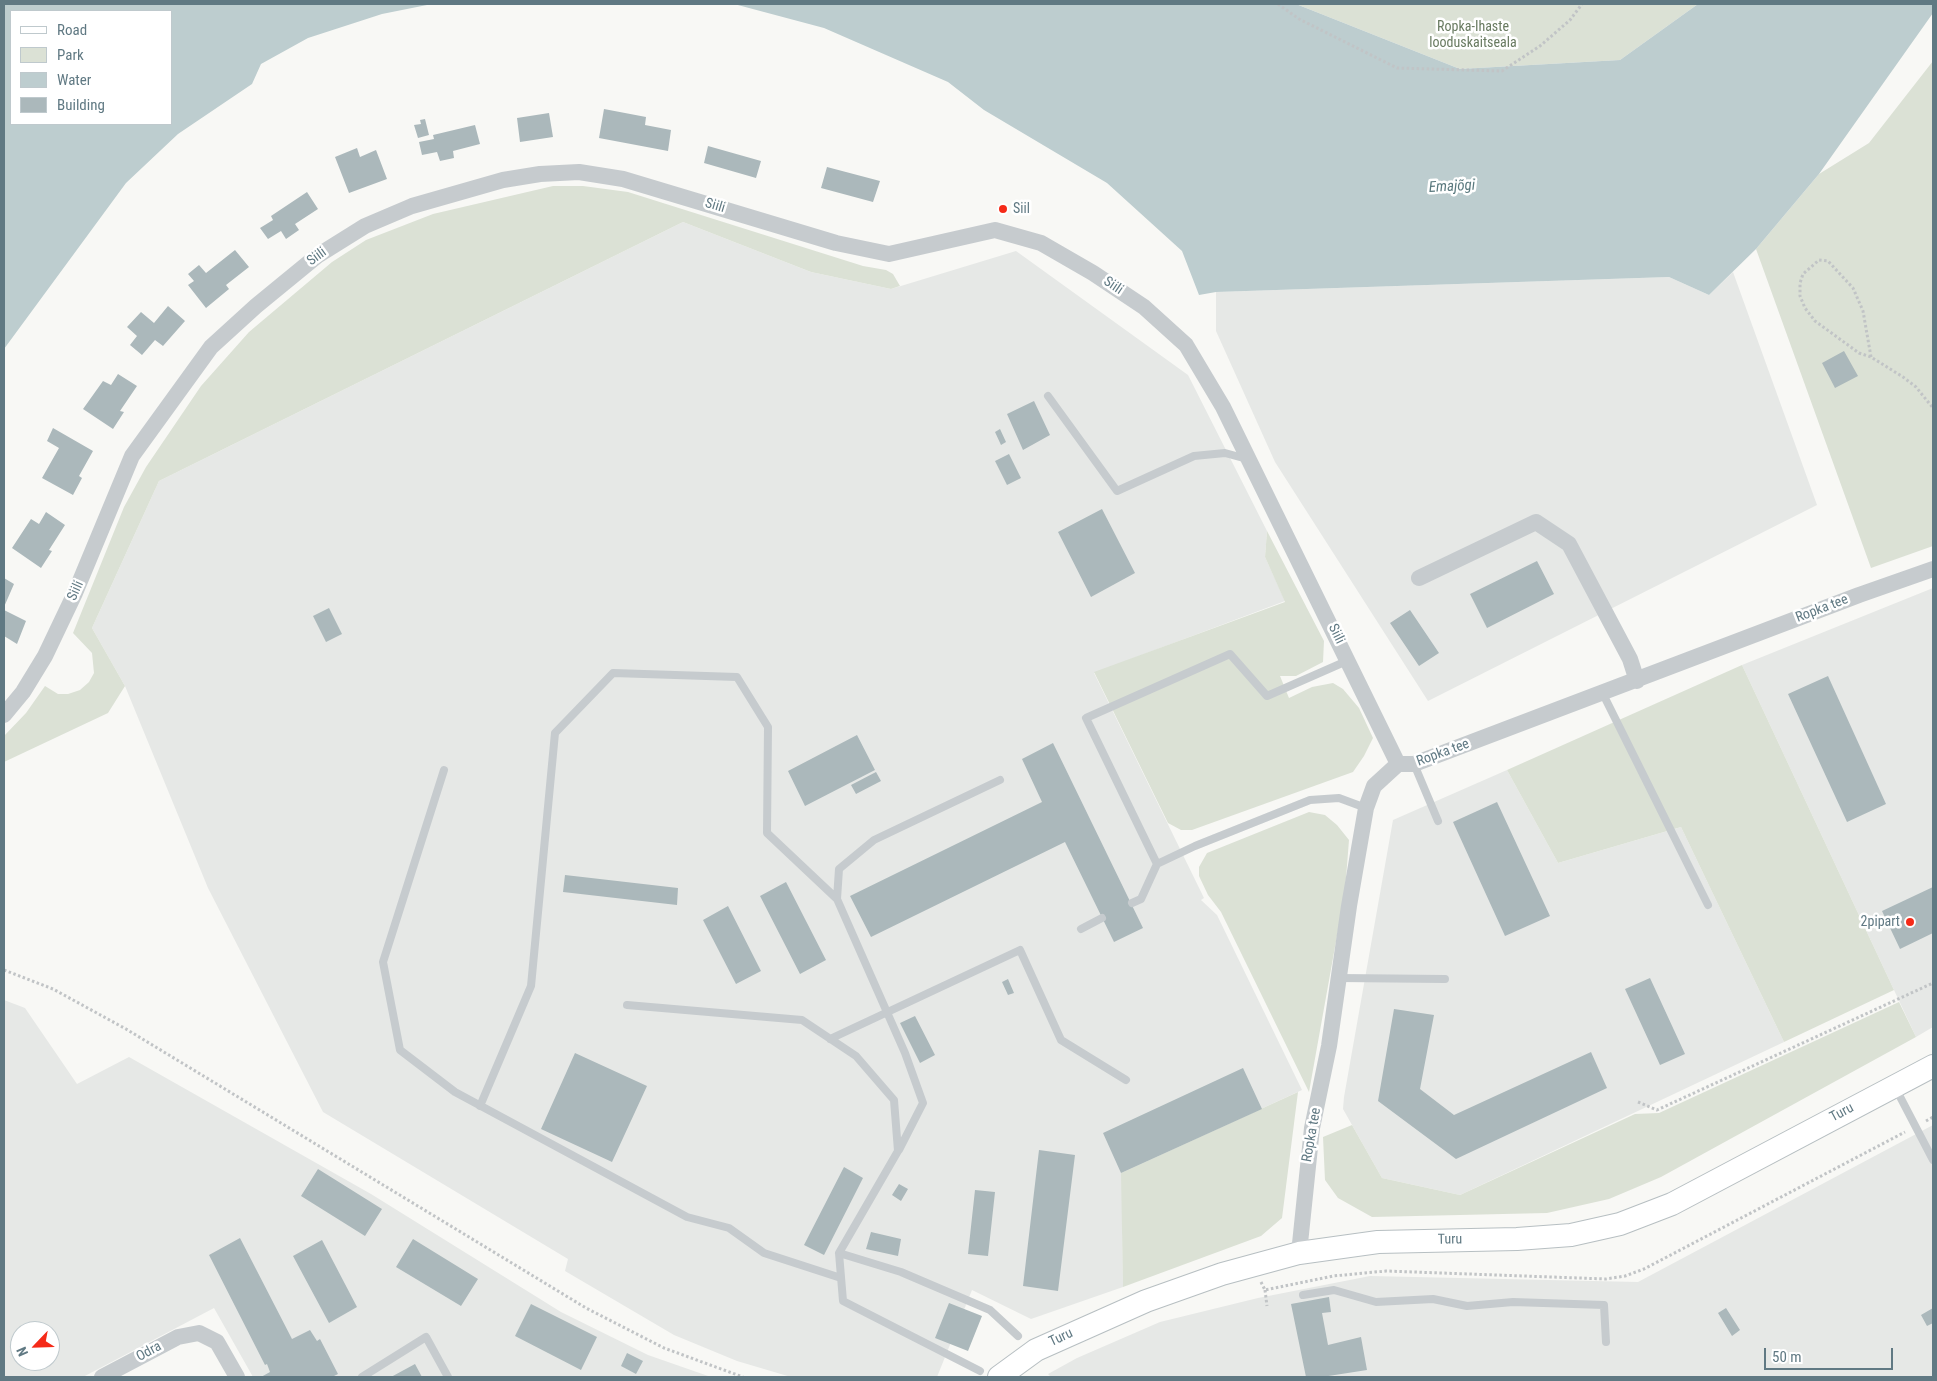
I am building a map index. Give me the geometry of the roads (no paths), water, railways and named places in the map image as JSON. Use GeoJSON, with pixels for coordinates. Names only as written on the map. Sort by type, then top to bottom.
{"type":"FeatureCollection","features":[{"type":"Feature","properties":{"kind":"main road","name":"Turu"},"geometry":{"type":"LineString","coordinates":[[1894,1086],[1933,1060]]}},
{"type":"Feature","properties":{"kind":"main road","name":"Turu"},"geometry":{"type":"LineString","coordinates":[[990,1374],[1036,1350],[1146,1300],[1222,1274],[1299,1253],[1378,1242],[1517,1239],[1571,1235],[1620,1224],[1672,1204],[1933,1066]]}},
{"type":"Feature","properties":{"kind":"street","name":"Siili"},"geometry":{"type":"LineString","coordinates":[[4,715],[23,692],[45,656],[75,593],[132,456],[211,347],[256,306],[317,256],[365,226],[412,206],[503,180],[540,174],[579,172],[623,179],[836,243],[889,254],[994,230],[1042,243],[1093,273],[1144,307],[1186,345],[1224,407],[1349,660],[1406,764]]}},
{"type":"Feature","properties":{"kind":"street"},"geometry":{"type":"LineString","coordinates":[[1419,578],[1536,522],[1569,544],[1630,659],[1637,681]]}},
{"type":"Feature","properties":{"kind":"street","name":"Ropka tee"},"geometry":{"type":"LineString","coordinates":[[1299,1253],[1311,1137],[1329,1046],[1366,808],[1374,786],[1406,764],[1603,694],[1859,595],[1933,570]]}},
{"type":"Feature","properties":{"kind":"street","name":"Odra"},"geometry":{"type":"LineString","coordinates":[[102,1377],[178,1337],[199,1333],[217,1342],[237,1377]]}},
{"type":"Feature","properties":{"kind":"lane"},"geometry":{"type":"LineString","coordinates":[[1048,396],[1117,491],[1194,456],[1224,453],[1249,460]]}},
{"type":"Feature","properties":{"kind":"lane"},"geometry":{"type":"LineString","coordinates":[[1157,864],[1086,718],[1230,654],[1267,696],[1349,660]]}},
{"type":"Feature","properties":{"kind":"lane"},"geometry":{"type":"LineString","coordinates":[[480,1106],[531,986],[555,733],[613,673],[738,676],[768,727],[767,833],[837,899],[906,1053],[923,1103],[898,1151],[839,1253],[843,1301],[990,1374]]}},
{"type":"Feature","properties":{"kind":"lane"},"geometry":{"type":"LineString","coordinates":[[1603,694],[1708,906]]}},
{"type":"Feature","properties":{"kind":"lane"},"geometry":{"type":"LineString","coordinates":[[1406,764],[1438,821]]}},
{"type":"Feature","properties":{"kind":"lane"},"geometry":{"type":"LineString","coordinates":[[444,770],[383,962],[400,1050],[455,1092],[687,1217],[729,1228],[764,1253],[841,1278]]}},
{"type":"Feature","properties":{"kind":"lane"},"geometry":{"type":"LineString","coordinates":[[837,899],[839,869],[874,840],[1000,780]]}},
{"type":"Feature","properties":{"kind":"lane"},"geometry":{"type":"LineString","coordinates":[[1132,904],[1141,899],[1157,864],[1195,846],[1310,800],[1339,798],[1366,808]]}},
{"type":"Feature","properties":{"kind":"lane"},"geometry":{"type":"LineString","coordinates":[[1081,929],[1102,918]]}},
{"type":"Feature","properties":{"kind":"lane"},"geometry":{"type":"LineString","coordinates":[[830,1039],[1020,950],[1061,1040],[1126,1080]]}},
{"type":"Feature","properties":{"kind":"lane"},"geometry":{"type":"LineString","coordinates":[[1339,978],[1445,979]]}},
{"type":"Feature","properties":{"kind":"lane"},"geometry":{"type":"LineString","coordinates":[[627,1005],[802,1020],[856,1056],[894,1100],[898,1151]]}},
{"type":"Feature","properties":{"kind":"lane"},"geometry":{"type":"LineString","coordinates":[[1894,1086],[1933,1160]]}},
{"type":"Feature","properties":{"kind":"lane"},"geometry":{"type":"LineString","coordinates":[[839,1253],[901,1272],[990,1310],[1018,1336]]}},
{"type":"Feature","properties":{"kind":"lane"},"geometry":{"type":"LineString","coordinates":[[1303,1295],[1334,1290],[1376,1302],[1434,1299],[1467,1306],[1513,1302],[1604,1305],[1606,1342]]}},
{"type":"Feature","properties":{"kind":"lane"},"geometry":{"type":"LineString","coordinates":[[362,1377],[426,1337],[448,1377]]}},
{"type":"Feature","properties":{"kind":"water"},"geometry":{"type":"Polygon","coordinates":[[[4,4],[432,4],[382,14],[308,38],[261,64],[252,84],[178,134],[126,183],[4,349],[4,4]]]}},
{"type":"Feature","properties":{"kind":"water","name":"Emajõgi"},"geometry":{"type":"Polygon","coordinates":[[[734,4],[1296,4],[1460,69],[1620,60],[1698,4],[1933,4],[1933,13],[1819,174],[1756,249],[1709,295],[1669,277],[1216,292],[1199,295],[1182,251],[1107,183],[984,110],[948,82],[824,28],[734,4]]]}},
{"type":"Feature","properties":{"kind":"place","name":"Siil"},"geometry":{"type":"Point","coordinates":[1003,209]}},
{"type":"Feature","properties":{"kind":"place","name":"2pipart"},"geometry":{"type":"Point","coordinates":[1910,922]}},
{"type":"Feature","properties":{"kind":"park label","name":"Ropka-Ihaste looduskaitseala"},"geometry":{"type":"Point","coordinates":[1473,36]}}]}
